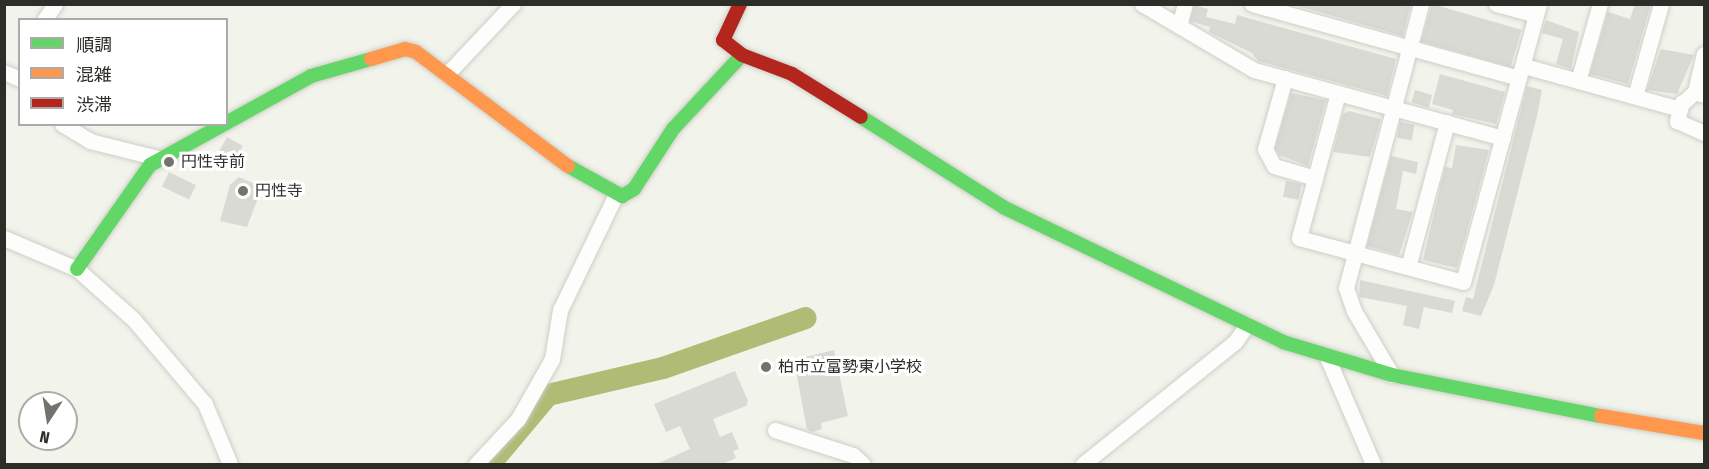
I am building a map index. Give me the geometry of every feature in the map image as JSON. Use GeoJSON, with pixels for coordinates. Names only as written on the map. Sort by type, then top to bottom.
{"type":"FeatureCollection","features":[{"type":"Feature","properties":{"kind":"street"},"geometry":{"type":"LineString","coordinates":[[45,18],[55,4]]}},
{"type":"Feature","properties":{"kind":"street"},"geometry":{"type":"LineString","coordinates":[[448,73],[513,4]]}},
{"type":"Feature","properties":{"kind":"street"},"geometry":{"type":"LineString","coordinates":[[740,4],[723,40],[742,55],[792,74],[1005,208],[1247,325],[1327,357],[1392,375],[1490,397],[1704,434]]}},
{"type":"Feature","properties":{"kind":"street"},"geometry":{"type":"LineString","coordinates":[[1142,4],[1243,65],[1503,138]]}},
{"type":"Feature","properties":{"kind":"street"},"geometry":{"type":"LineString","coordinates":[[1179,27],[1185,4]]}},
{"type":"Feature","properties":{"kind":"street"},"geometry":{"type":"LineString","coordinates":[[1252,4],[1410,48],[1522,72],[1578,81],[1677,108],[1682,102],[1700,93],[1704,54]]}},
{"type":"Feature","properties":{"kind":"street"},"geometry":{"type":"LineString","coordinates":[[1392,375],[1348,298],[1353,252],[1421,4]]}},
{"type":"Feature","properties":{"kind":"street"},"geometry":{"type":"LineString","coordinates":[[1338,93],[1299,238],[1463,282],[1538,10],[1496,4]]}},
{"type":"Feature","properties":{"kind":"street"},"geometry":{"type":"LineString","coordinates":[[1578,81],[1600,4]]}},
{"type":"Feature","properties":{"kind":"street"},"geometry":{"type":"LineString","coordinates":[[1635,96],[1661,4]]}},
{"type":"Feature","properties":{"kind":"street"},"geometry":{"type":"LineString","coordinates":[[228,122],[311,76],[405,49],[448,73],[577,173],[615,196]]}},
{"type":"Feature","properties":{"kind":"street"},"geometry":{"type":"LineString","coordinates":[[476,465],[518,419],[552,359],[560,310],[615,196],[634,189],[673,129],[742,55]]}},
{"type":"Feature","properties":{"kind":"street"},"geometry":{"type":"LineString","coordinates":[[4,72],[18,79]]}},
{"type":"Feature","properties":{"kind":"street"},"geometry":{"type":"LineString","coordinates":[[1285,78],[1265,149],[1274,166],[1315,178]]}},
{"type":"Feature","properties":{"kind":"street"},"geometry":{"type":"LineString","coordinates":[[1682,102],[1677,121],[1704,133]]}},
{"type":"Feature","properties":{"kind":"street"},"geometry":{"type":"LineString","coordinates":[[1408,267],[1447,122]]}},
{"type":"Feature","properties":{"kind":"street"},"geometry":{"type":"LineString","coordinates":[[65,126],[90,141],[162,159]]}},
{"type":"Feature","properties":{"kind":"street"},"geometry":{"type":"LineString","coordinates":[[77,269],[138,177],[162,159],[221,126]]}},
{"type":"Feature","properties":{"kind":"street"},"geometry":{"type":"LineString","coordinates":[[4,238],[77,269],[134,320],[205,404],[230,465]]}},
{"type":"Feature","properties":{"kind":"street"},"geometry":{"type":"LineString","coordinates":[[1083,465],[1235,342],[1247,325]]}},
{"type":"Feature","properties":{"kind":"street"},"geometry":{"type":"LineString","coordinates":[[1327,357],[1373,465]]}},
{"type":"Feature","properties":{"kind":"street"},"geometry":{"type":"LineString","coordinates":[[775,430],[853,455],[863,465]]}},
{"type":"Feature","properties":{"kind":"building"},"geometry":{"type":"Polygon","coordinates":[[[1291,4],[1411,4],[1403,36],[1291,4]]]}},
{"type":"Feature","properties":{"kind":"building"},"geometry":{"type":"Polygon","coordinates":[[[1432,4],[1521,30],[1511,67],[1421,41],[1432,4]]]}},
{"type":"Feature","properties":{"kind":"building"},"geometry":{"type":"Polygon","coordinates":[[[1635,4],[1651,4],[1628,84],[1590,74],[1608,12],[1630,19],[1635,4]]]}},
{"type":"Feature","properties":{"kind":"building"},"geometry":{"type":"Polygon","coordinates":[[[1194,5],[1208,9],[1206,17],[1235,24],[1237,15],[1396,59],[1387,96],[1258,61],[1252,53],[1209,32],[1210,27],[1190,21],[1194,5]]]}},
{"type":"Feature","properties":{"kind":"building"},"geometry":{"type":"Polygon","coordinates":[[[1546,20],[1579,32],[1571,69],[1556,64],[1563,39],[1542,33],[1546,20]]]}},
{"type":"Feature","properties":{"kind":"building"},"geometry":{"type":"Polygon","coordinates":[[[1661,49],[1694,55],[1677,94],[1647,90],[1661,49]]]}},
{"type":"Feature","properties":{"kind":"building"},"geometry":{"type":"Polygon","coordinates":[[[1440,74],[1505,92],[1496,124],[1452,114],[1453,110],[1432,104],[1440,74]]]}},
{"type":"Feature","properties":{"kind":"building"},"geometry":{"type":"Polygon","coordinates":[[[1527,86],[1542,90],[1537,116],[1494,285],[1481,316],[1462,311],[1466,297],[1473,299],[1527,86]]]}},
{"type":"Feature","properties":{"kind":"building"},"geometry":{"type":"Polygon","coordinates":[[[1415,90],[1432,95],[1429,107],[1411,102],[1415,90]]]}},
{"type":"Feature","properties":{"kind":"building"},"geometry":{"type":"Polygon","coordinates":[[[1291,93],[1326,100],[1308,166],[1279,155],[1275,148],[1291,93]]]}},
{"type":"Feature","properties":{"kind":"building"},"geometry":{"type":"Polygon","coordinates":[[[1349,111],[1381,119],[1370,157],[1333,152],[1343,114],[1349,111]]]}},
{"type":"Feature","properties":{"kind":"building"},"geometry":{"type":"Polygon","coordinates":[[[1400,122],[1415,125],[1412,141],[1397,138],[1400,122]]]}},
{"type":"Feature","properties":{"kind":"building"},"geometry":{"type":"Polygon","coordinates":[[[227,137],[243,146],[235,160],[219,151],[227,137]]]}},
{"type":"Feature","properties":{"kind":"building"},"geometry":{"type":"Polygon","coordinates":[[[1456,145],[1489,150],[1457,268],[1423,260],[1445,167],[1452,168],[1456,145]]]}},
{"type":"Feature","properties":{"kind":"building"},"geometry":{"type":"Polygon","coordinates":[[[1391,156],[1418,162],[1416,174],[1403,171],[1396,209],[1413,212],[1399,255],[1367,246],[1391,156]]]}},
{"type":"Feature","properties":{"kind":"building"},"geometry":{"type":"Polygon","coordinates":[[[169,172],[196,185],[189,200],[162,186],[169,172]]]}},
{"type":"Feature","properties":{"kind":"building"},"geometry":{"type":"Polygon","coordinates":[[[239,177],[262,187],[247,227],[220,221],[230,185],[239,177]]]}},
{"type":"Feature","properties":{"kind":"building"},"geometry":{"type":"Polygon","coordinates":[[[1286,181],[1302,184],[1299,200],[1283,197],[1286,181]]]}},
{"type":"Feature","properties":{"kind":"building"},"geometry":{"type":"Polygon","coordinates":[[[1360,280],[1455,301],[1452,313],[1424,307],[1419,329],[1403,325],[1407,306],[1359,297],[1360,280]]]}},
{"type":"Feature","properties":{"kind":"building"},"geometry":{"type":"Polygon","coordinates":[[[834,350],[848,416],[821,423],[822,429],[813,432],[807,430],[794,360],[834,350]]]}},
{"type":"Feature","properties":{"kind":"building"},"geometry":{"type":"Polygon","coordinates":[[[735,371],[748,401],[746,406],[713,419],[720,437],[732,432],[739,449],[733,451],[736,458],[720,465],[654,465],[690,449],[680,426],[666,432],[654,404],[735,371]]]}},
{"type":"Feature","properties":{"kind":"waterway"},"geometry":{"type":"LineString","coordinates":[[490,464],[548,395],[663,368],[806,318]]}},
{"type":"Feature","properties":{"kind":"traffic: fast"},"geometry":{"type":"LineString","coordinates":[[568,166],[622,196],[634,189],[673,129],[742,55]]}},
{"type":"Feature","properties":{"kind":"traffic: fast"},"geometry":{"type":"LineString","coordinates":[[228,122],[311,76],[371,59]]}},
{"type":"Feature","properties":{"kind":"traffic: fast"},"geometry":{"type":"LineString","coordinates":[[861,117],[1005,208],[1283,342],[1392,375],[1601,416]]}},
{"type":"Feature","properties":{"kind":"traffic: fast"},"geometry":{"type":"LineString","coordinates":[[77,269],[150,165],[221,126]]}},
{"type":"Feature","properties":{"kind":"traffic: slow"},"geometry":{"type":"LineString","coordinates":[[371,59],[405,49],[416,52],[568,166]]}},
{"type":"Feature","properties":{"kind":"traffic: slow"},"geometry":{"type":"LineString","coordinates":[[1601,416],[1704,433]]}},
{"type":"Feature","properties":{"kind":"traffic: jam"},"geometry":{"type":"LineString","coordinates":[[740,4],[723,40],[742,55],[792,74],[861,117]]}},
{"type":"Feature","properties":{"kind":"place","name":"円性寺前"},"geometry":{"type":"Point","coordinates":[169,162]}},
{"type":"Feature","properties":{"kind":"place","name":"円性寺"},"geometry":{"type":"Point","coordinates":[243,191]}},
{"type":"Feature","properties":{"kind":"place","name":"柏市立富勢東小学校"},"geometry":{"type":"Point","coordinates":[766,367]}}]}
